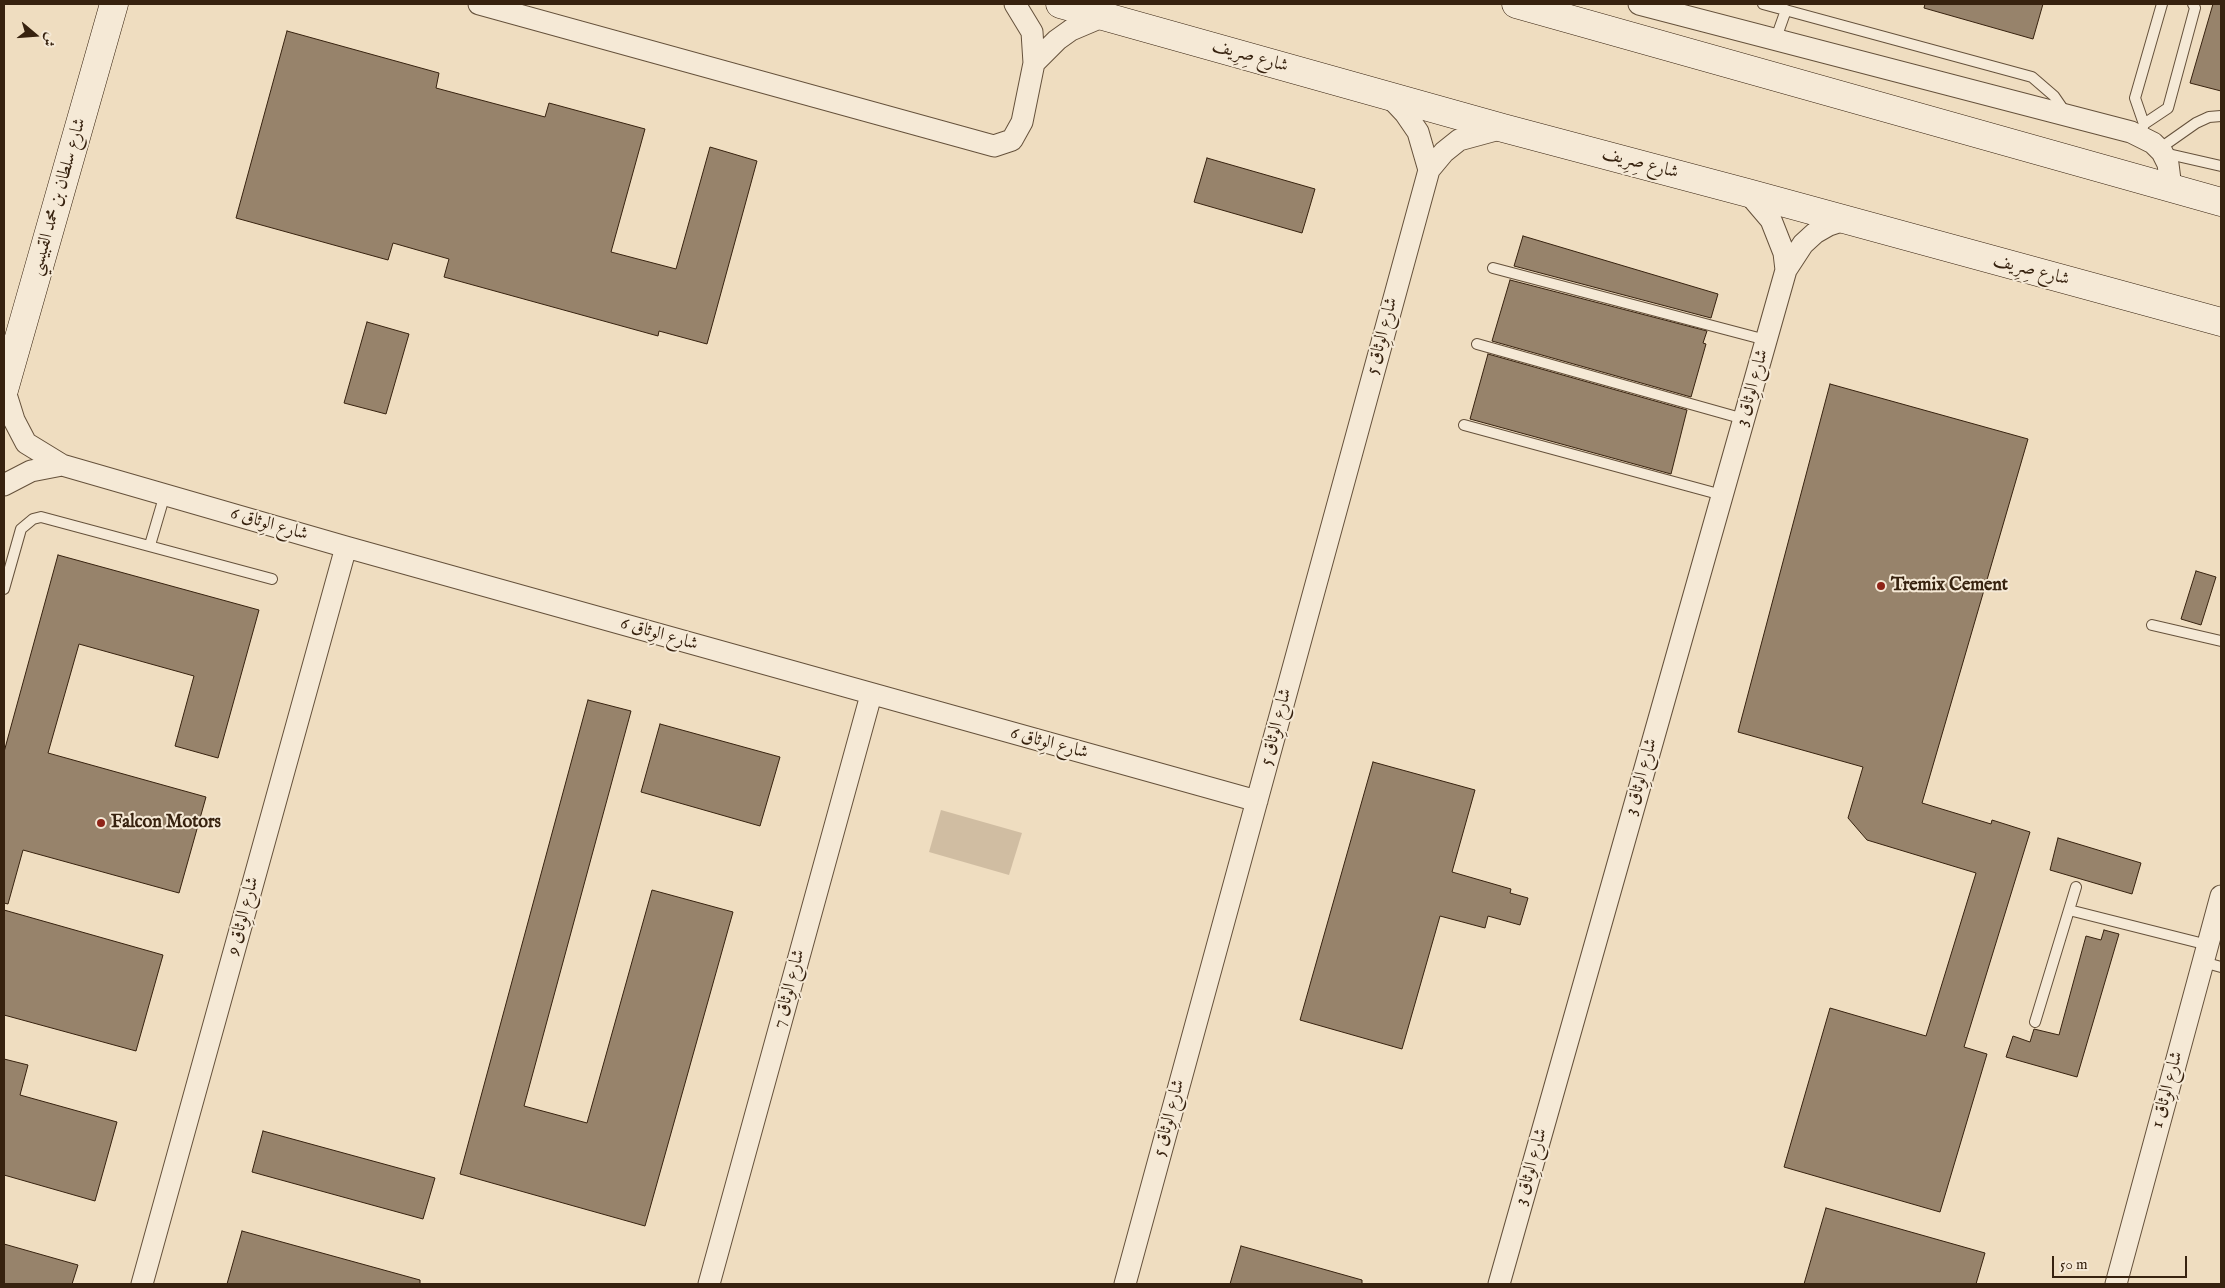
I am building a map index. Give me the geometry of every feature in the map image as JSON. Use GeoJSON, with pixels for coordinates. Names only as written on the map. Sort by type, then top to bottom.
{"type":"FeatureCollection","features":[{"type":"Feature","properties":{"kind":"street","name":"شارع سلطان بن محمد القبيسي"},"geometry":{"type":"LineString","coordinates":[[4,389],[114,4]]}},
{"type":"Feature","properties":{"kind":"street"},"geometry":{"type":"LineString","coordinates":[[484,4],[994,146],[1012,140],[1022,122],[1034,63],[1032,32],[1015,4]]}},
{"type":"Feature","properties":{"kind":"street","name":"شارع صِرِيف"},"geometry":{"type":"LineString","coordinates":[[1060,4],[1503,128],[2221,322]]}},
{"type":"Feature","properties":{"kind":"street"},"geometry":{"type":"LineString","coordinates":[[1516,4],[2221,202]]}},
{"type":"Feature","properties":{"kind":"street"},"geometry":{"type":"LineString","coordinates":[[1639,4],[1775,41],[2067,115],[2142,129],[2168,164],[2171,188]]}},
{"type":"Feature","properties":{"kind":"street"},"geometry":{"type":"LineString","coordinates":[[1034,63],[1057,40],[1071,30],[1104,16]]}},
{"type":"Feature","properties":{"kind":"street"},"geometry":{"type":"LineString","coordinates":[[1389,96],[1405,113],[1418,132],[1429,170]]}},
{"type":"Feature","properties":{"kind":"street","name":"شارع الوِثاق 5"},"geometry":{"type":"LineString","coordinates":[[1125,1284],[1429,170],[1444,152],[1459,140],[1503,128]]}},
{"type":"Feature","properties":{"kind":"street","name":"شارع الوِثاق 3"},"geometry":{"type":"LineString","coordinates":[[1748,193],[1761,205],[1775,228],[1784,253],[1786,270]]}},
{"type":"Feature","properties":{"kind":"street","name":"شارع الوِثاق 3"},"geometry":{"type":"LineString","coordinates":[[1498,1284],[1786,270],[1793,256],[1809,238],[1829,225],[1844,220]]}},
{"type":"Feature","properties":{"kind":"street","name":"شارع الوِثاق 6"},"geometry":{"type":"LineString","coordinates":[[4,389],[14,420],[26,443],[62,465],[871,695],[1257,801]]}},
{"type":"Feature","properties":{"kind":"street","name":"شارع الوِثاق 6"},"geometry":{"type":"LineString","coordinates":[[4,485],[30,472],[62,465]]}},
{"type":"Feature","properties":{"kind":"street","name":"شارع الوِثاق 9"},"geometry":{"type":"LineString","coordinates":[[142,1284],[346,547]]}},
{"type":"Feature","properties":{"kind":"street","name":"شارع الوِثاق 7"},"geometry":{"type":"LineString","coordinates":[[709,1284],[871,695]]}},
{"type":"Feature","properties":{"kind":"street","name":"شارع الوِثاق 1"},"geometry":{"type":"LineString","coordinates":[[2116,1284],[2210,958],[2221,896]]}},
{"type":"Feature","properties":{"kind":"lane"},"geometry":{"type":"LineString","coordinates":[[1763,4],[2032,77],[2054,96],[2067,115]]}},
{"type":"Feature","properties":{"kind":"lane"},"geometry":{"type":"LineString","coordinates":[[2162,4],[2135,98],[2142,129],[2168,108],[2195,8],[2193,4]]}},
{"type":"Feature","properties":{"kind":"lane"},"geometry":{"type":"LineString","coordinates":[[1775,41],[1786,10]]}},
{"type":"Feature","properties":{"kind":"lane"},"geometry":{"type":"LineString","coordinates":[[2160,151],[2196,123],[2209,117],[2221,116]]}},
{"type":"Feature","properties":{"kind":"lane"},"geometry":{"type":"LineString","coordinates":[[2160,151],[2221,166]]}},
{"type":"Feature","properties":{"kind":"lane"},"geometry":{"type":"LineString","coordinates":[[1493,268],[1766,340]]}},
{"type":"Feature","properties":{"kind":"lane"},"geometry":{"type":"LineString","coordinates":[[1477,344],[1744,418]]}},
{"type":"Feature","properties":{"kind":"lane"},"geometry":{"type":"LineString","coordinates":[[1464,425],[1722,495]]}},
{"type":"Feature","properties":{"kind":"lane"},"geometry":{"type":"LineString","coordinates":[[150,545],[165,494]]}},
{"type":"Feature","properties":{"kind":"lane"},"geometry":{"type":"LineString","coordinates":[[4,589],[21,529],[33,519],[50,517],[272,579]]}},
{"type":"Feature","properties":{"kind":"lane"},"geometry":{"type":"LineString","coordinates":[[2152,625],[2221,641]]}},
{"type":"Feature","properties":{"kind":"lane"},"geometry":{"type":"LineString","coordinates":[[2035,1022],[2076,887]]}},
{"type":"Feature","properties":{"kind":"lane"},"geometry":{"type":"LineString","coordinates":[[2069,910],[2210,958]]}},
{"type":"Feature","properties":{"kind":"shaded area"},"geometry":{"type":"Polygon","coordinates":[[[941,810],[1022,833],[1009,875],[929,852],[941,810]]]}},
{"type":"Feature","properties":{"kind":"building"},"geometry":{"type":"Polygon","coordinates":[[[1925,4],[2043,4],[2033,39],[1924,8],[1925,4]]]}},
{"type":"Feature","properties":{"kind":"building"},"geometry":{"type":"Polygon","coordinates":[[[2213,4],[2221,4],[2221,91],[2190,83],[2213,4]]]}},
{"type":"Feature","properties":{"kind":"building"},"geometry":{"type":"Polygon","coordinates":[[[287,31],[439,73],[436,88],[545,117],[549,103],[645,129],[611,252],[676,269],[710,147],[757,161],[707,344],[659,331],[658,336],[444,277],[449,259],[393,243],[388,260],[236,218],[287,31]]]}},
{"type":"Feature","properties":{"kind":"building"},"geometry":{"type":"Polygon","coordinates":[[[1207,158],[1315,189],[1302,233],[1194,202],[1207,158]]]}},
{"type":"Feature","properties":{"kind":"building"},"geometry":{"type":"Polygon","coordinates":[[[1523,236],[1718,294],[1711,318],[1514,266],[1523,236]]]}},
{"type":"Feature","properties":{"kind":"building"},"geometry":{"type":"Polygon","coordinates":[[[1510,280],[1707,331],[1703,343],[1706,344],[1691,397],[1492,341],[1510,280]]]}},
{"type":"Feature","properties":{"kind":"building"},"geometry":{"type":"Polygon","coordinates":[[[367,322],[409,334],[386,414],[344,403],[367,322]]]}},
{"type":"Feature","properties":{"kind":"building"},"geometry":{"type":"Polygon","coordinates":[[[1488,354],[1687,410],[1671,474],[1470,419],[1488,354]]]}},
{"type":"Feature","properties":{"kind":"building","name":"Tremix Cement"},"geometry":{"type":"Polygon","coordinates":[[[1830,384],[2028,439],[1922,803],[1991,824],[1992,820],[2030,832],[1964,1047],[1987,1054],[1940,1212],[1784,1167],[1830,1008],[1926,1036],[1976,873],[1867,840],[1848,818],[1863,767],[1738,732],[1830,384]]]}},
{"type":"Feature","properties":{"kind":"building","name":"Falcon Motors"},"geometry":{"type":"Polygon","coordinates":[[[58,555],[259,610],[218,758],[175,746],[194,676],[79,644],[48,753],[206,797],[179,893],[23,850],[8,904],[4,903],[4,752],[58,555]]]}},
{"type":"Feature","properties":{"kind":"building"},"geometry":{"type":"Polygon","coordinates":[[[2196,571],[2216,577],[2201,625],[2181,619],[2196,571]]]}},
{"type":"Feature","properties":{"kind":"building"},"geometry":{"type":"Polygon","coordinates":[[[588,700],[631,711],[524,1106],[587,1123],[652,890],[733,912],[645,1226],[460,1174],[588,700]]]}},
{"type":"Feature","properties":{"kind":"building"},"geometry":{"type":"Polygon","coordinates":[[[660,724],[780,757],[760,826],[641,792],[660,724]]]}},
{"type":"Feature","properties":{"kind":"building"},"geometry":{"type":"Polygon","coordinates":[[[1373,762],[1475,790],[1452,872],[1511,889],[1510,893],[1528,898],[1520,925],[1488,916],[1485,928],[1440,916],[1402,1049],[1300,1020],[1373,762]]]}},
{"type":"Feature","properties":{"kind":"building"},"geometry":{"type":"Polygon","coordinates":[[[2058,838],[2141,863],[2132,894],[2050,870],[2058,838]]]}},
{"type":"Feature","properties":{"kind":"building"},"geometry":{"type":"Polygon","coordinates":[[[4,910],[163,955],[136,1051],[4,1015],[4,910]]]}},
{"type":"Feature","properties":{"kind":"building"},"geometry":{"type":"Polygon","coordinates":[[[2104,930],[2119,934],[2077,1077],[2006,1057],[2013,1036],[2030,1042],[2034,1029],[2059,1035],[2086,936],[2101,940],[2104,930]]]}},
{"type":"Feature","properties":{"kind":"building"},"geometry":{"type":"Polygon","coordinates":[[[4,1059],[28,1065],[20,1095],[117,1122],[95,1201],[4,1175],[4,1059]]]}},
{"type":"Feature","properties":{"kind":"building"},"geometry":{"type":"Polygon","coordinates":[[[263,1131],[435,1178],[423,1219],[252,1172],[263,1131]]]}},
{"type":"Feature","properties":{"kind":"building"},"geometry":{"type":"Polygon","coordinates":[[[1826,1208],[1985,1253],[1976,1284],[1804,1284],[1826,1208]]]}},
{"type":"Feature","properties":{"kind":"building"},"geometry":{"type":"Polygon","coordinates":[[[242,1231],[420,1280],[420,1284],[227,1284],[242,1231]]]}},
{"type":"Feature","properties":{"kind":"building"},"geometry":{"type":"Polygon","coordinates":[[[4,1244],[78,1265],[72,1284],[4,1284],[4,1244]]]}},
{"type":"Feature","properties":{"kind":"building"},"geometry":{"type":"Polygon","coordinates":[[[1241,1246],[1362,1280],[1362,1284],[1230,1284],[1241,1246]]]}},
{"type":"Feature","properties":{"kind":"place","name":"Tremix Cement"},"geometry":{"type":"Point","coordinates":[1881,586]}},
{"type":"Feature","properties":{"kind":"place","name":"Falcon Motors"},"geometry":{"type":"Point","coordinates":[101,823]}}]}
